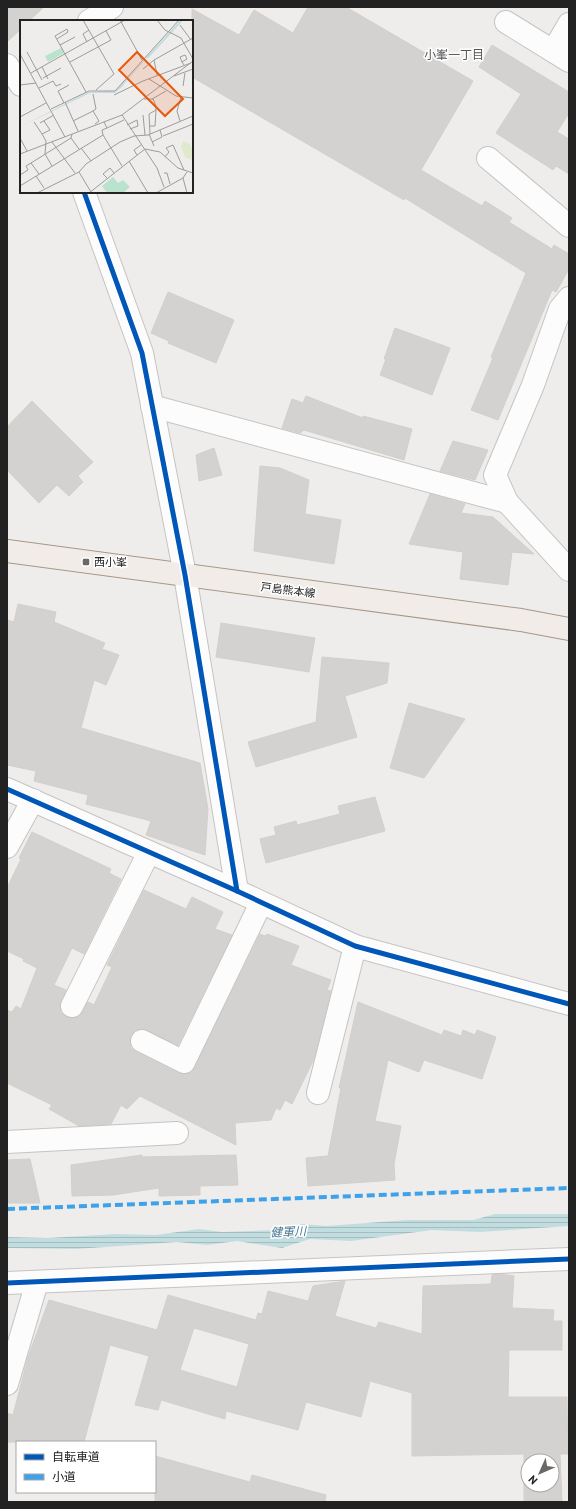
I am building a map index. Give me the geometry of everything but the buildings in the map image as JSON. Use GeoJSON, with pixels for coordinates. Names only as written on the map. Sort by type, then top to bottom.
{"type":"FeatureCollection","features":[{"type":"Feature","properties":{"kind":"main road","name":"戸島熊本線"},"geometry":{"type":"LineString","coordinates":[[7,551],[521,620],[569,629]]}},
{"type":"Feature","properties":{"kind":"street"},"geometry":{"type":"LineString","coordinates":[[91,20],[112,7]]}},
{"type":"Feature","properties":{"kind":"street"},"geometry":{"type":"LineString","coordinates":[[506,22],[561,56],[569,24]]}},
{"type":"Feature","properties":{"kind":"street"},"geometry":{"type":"LineString","coordinates":[[488,158],[569,226]]}},
{"type":"Feature","properties":{"kind":"street"},"geometry":{"type":"LineString","coordinates":[[84,193],[142,353],[185,575],[237,891]]}},
{"type":"Feature","properties":{"kind":"street"},"geometry":{"type":"LineString","coordinates":[[569,298],[560,309],[533,385],[495,475],[506,502],[569,570]]}},
{"type":"Feature","properties":{"kind":"street"},"geometry":{"type":"LineString","coordinates":[[152,406],[506,502]]}},
{"type":"Feature","properties":{"kind":"street"},"geometry":{"type":"LineString","coordinates":[[7,789],[237,891],[355,946],[569,1004]]}},
{"type":"Feature","properties":{"kind":"street"},"geometry":{"type":"LineString","coordinates":[[7,847],[33,800]]}},
{"type":"Feature","properties":{"kind":"street"},"geometry":{"type":"LineString","coordinates":[[72,1006],[149,852]]}},
{"type":"Feature","properties":{"kind":"street"},"geometry":{"type":"LineString","coordinates":[[142,1041],[184,1062],[261,903]]}},
{"type":"Feature","properties":{"kind":"street"},"geometry":{"type":"LineString","coordinates":[[318,1093],[355,946]]}},
{"type":"Feature","properties":{"kind":"street"},"geometry":{"type":"LineString","coordinates":[[7,1142],[177,1133]]}},
{"type":"Feature","properties":{"kind":"street"},"geometry":{"type":"LineString","coordinates":[[7,1283],[569,1259]]}},
{"type":"Feature","properties":{"kind":"street"},"geometry":{"type":"LineString","coordinates":[[7,1384],[37,1282]]}},
{"type":"Feature","properties":{"kind":"water","name":"健軍川"},"geometry":{"type":"Polygon","coordinates":[[[495,1214],[569,1214],[569,1226],[480,1232],[432,1230],[351,1241],[310,1239],[282,1248],[237,1241],[207,1245],[177,1242],[76,1249],[7,1248],[7,1237],[48,1238],[116,1234],[156,1235],[199,1229],[222,1232],[274,1230],[303,1224],[326,1226],[407,1220],[473,1220],[495,1214]]]}},
{"type":"Feature","properties":{"kind":"marked path"},"geometry":{"type":"LineString","coordinates":[[7,1209],[569,1188]]}},
{"type":"Feature","properties":{"kind":"cycle path"},"geometry":{"type":"LineString","coordinates":[[84,193],[142,353],[185,575],[237,891]]}},
{"type":"Feature","properties":{"kind":"cycle path"},"geometry":{"type":"LineString","coordinates":[[7,789],[237,891],[355,946],[569,1004]]}},
{"type":"Feature","properties":{"kind":"cycle path"},"geometry":{"type":"LineString","coordinates":[[7,1283],[569,1259]]}},
{"type":"Feature","properties":{"kind":"place","name":"西小峯"},"geometry":{"type":"Point","coordinates":[86,562]}},
{"type":"Feature","properties":{"kind":"district","name":"小峯一丁目"},"geometry":{"type":"Point","coordinates":[454,55]}}]}
